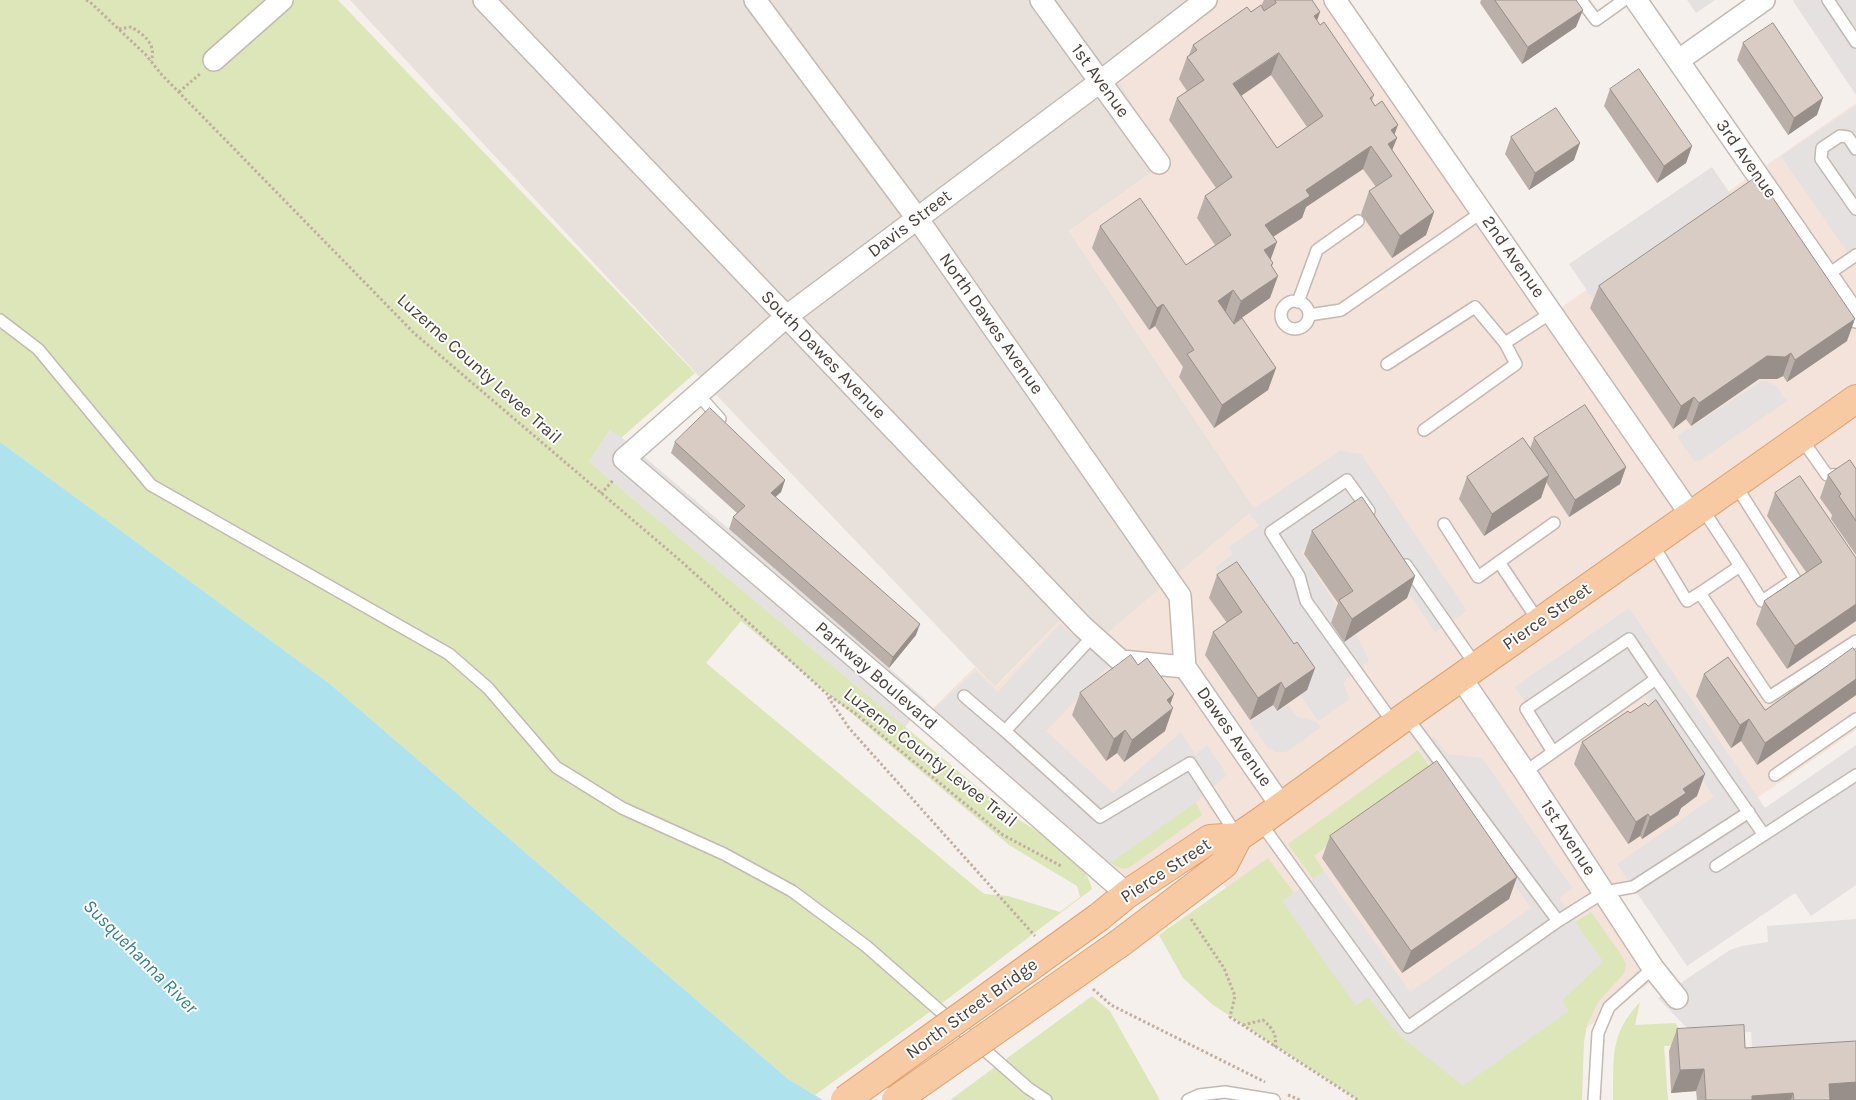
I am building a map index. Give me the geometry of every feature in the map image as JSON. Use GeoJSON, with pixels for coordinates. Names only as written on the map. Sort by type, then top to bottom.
{"type":"FeatureCollection","features":[{"type":"Feature","properties":{"kind":"main road","name":"Pierce Street"},"geometry":{"type":"LineString","coordinates":[[1120,943],[1224,864],[1249,830],[1400,720],[1856,399]]}},
{"type":"Feature","properties":{"kind":"main road","name":"Pierce Street"},"geometry":{"type":"LineString","coordinates":[[1099,917],[1127,894],[1210,840],[1249,830]]}},
{"type":"Feature","properties":{"kind":"main road","name":"North Street Bridge"},"geometry":{"type":"LineString","coordinates":[[845,1100],[1099,917]]}},
{"type":"Feature","properties":{"kind":"main road","name":"North Street Bridge"},"geometry":{"type":"LineString","coordinates":[[896,1100],[1120,943]]}},
{"type":"Feature","properties":{"kind":"street"},"geometry":{"type":"LineString","coordinates":[[214,60],[282,0]]}},
{"type":"Feature","properties":{"kind":"street","name":"South Dawes Avenue"},"geometry":{"type":"LineString","coordinates":[[484,0],[1093,636],[1121,661],[1185,667]]}},
{"type":"Feature","properties":{"kind":"street","name":"North Dawes Avenue"},"geometry":{"type":"LineString","coordinates":[[755,0],[918,218],[1180,596],[1185,667]]}},
{"type":"Feature","properties":{"kind":"street","name":"1st Avenue"},"geometry":{"type":"LineString","coordinates":[[1041,0],[1159,163]]}},
{"type":"Feature","properties":{"kind":"street","name":"Davis Street"},"geometry":{"type":"LineString","coordinates":[[624,459],[787,316],[1206,0]]}},
{"type":"Feature","properties":{"kind":"street","name":"2nd Avenue"},"geometry":{"type":"LineString","coordinates":[[1335,0],[1551,313],[1696,511]]}},
{"type":"Feature","properties":{"kind":"street","name":"3rd Avenue"},"geometry":{"type":"LineString","coordinates":[[1636,0],[1856,317]]}},
{"type":"Feature","properties":{"kind":"street"},"geometry":{"type":"LineString","coordinates":[[1679,60],[1764,0]]}},
{"type":"Feature","properties":{"kind":"street","name":"Parkway Boulevard"},"geometry":{"type":"LineString","coordinates":[[624,459],[1127,894]]}},
{"type":"Feature","properties":{"kind":"street","name":"Dawes Avenue"},"geometry":{"type":"LineString","coordinates":[[1185,667],[1282,807]]}},
{"type":"Feature","properties":{"kind":"street","name":"1st Avenue"},"geometry":{"type":"LineString","coordinates":[[1469,672],[1524,772],[1653,968],[1677,998]]}},
{"type":"Feature","properties":{"kind":"lane"},"geometry":{"type":"LineString","coordinates":[[1581,0],[1596,20],[1624,0]]}},
{"type":"Feature","properties":{"kind":"lane"},"geometry":{"type":"LineString","coordinates":[[1828,0],[1856,42]]}},
{"type":"Feature","properties":{"kind":"lane"},"geometry":{"type":"LineString","coordinates":[[1856,149],[1848,138],[1840,136],[1822,148],[1821,159],[1856,209]]}},
{"type":"Feature","properties":{"kind":"lane"},"geometry":{"type":"LineString","coordinates":[[1309,315],[1341,310],[1482,212]]}},
{"type":"Feature","properties":{"kind":"lane"},"geometry":{"type":"LineString","coordinates":[[1298,302],[1317,250],[1358,220]]}},
{"type":"Feature","properties":{"kind":"lane"},"geometry":{"type":"LineString","coordinates":[[1827,275],[1856,255]]}},
{"type":"Feature","properties":{"kind":"lane"},"geometry":{"type":"LineString","coordinates":[[1291,302],[1298,302],[1307,308],[1308,321],[1301,328],[1292,329],[1285,324],[1281,316],[1284,307],[1291,302]]}},
{"type":"Feature","properties":{"kind":"lane"},"geometry":{"type":"LineString","coordinates":[[1387,364],[1475,307],[1505,343],[1516,364],[1424,430]]}},
{"type":"Feature","properties":{"kind":"lane"},"geometry":{"type":"LineString","coordinates":[[1505,343],[1551,313]]}},
{"type":"Feature","properties":{"kind":"lane"},"geometry":{"type":"LineString","coordinates":[[0,320],[38,349],[151,485],[449,654],[488,688],[556,767],[622,808],[724,854],[792,892],[866,946],[1028,1088],[1046,1100]]}},
{"type":"Feature","properties":{"kind":"lane"},"geometry":{"type":"LineString","coordinates":[[698,394],[728,428]]}},
{"type":"Feature","properties":{"kind":"lane"},"geometry":{"type":"LineString","coordinates":[[1801,438],[1827,475],[1846,475],[1852,477],[1856,484]]}},
{"type":"Feature","properties":{"kind":"lane"},"geometry":{"type":"LineString","coordinates":[[1375,521],[1347,480],[1271,532],[1299,576],[1306,600],[1558,921]]}},
{"type":"Feature","properties":{"kind":"lane"},"geometry":{"type":"LineString","coordinates":[[1696,511],[1740,566],[1762,601],[1795,579],[1735,484]]}},
{"type":"Feature","properties":{"kind":"lane"},"geometry":{"type":"LineString","coordinates":[[1444,524],[1478,577],[1554,523]]}},
{"type":"Feature","properties":{"kind":"lane"},"geometry":{"type":"LineString","coordinates":[[1652,543],[1687,601],[1740,566]]}},
{"type":"Feature","properties":{"kind":"lane"},"geometry":{"type":"LineString","coordinates":[[1398,553],[1469,672]]}},
{"type":"Feature","properties":{"kind":"lane"},"geometry":{"type":"LineString","coordinates":[[1499,562],[1539,622]]}},
{"type":"Feature","properties":{"kind":"lane"},"geometry":{"type":"LineString","coordinates":[[1700,593],[1769,697],[1856,641]]}},
{"type":"Feature","properties":{"kind":"lane"},"geometry":{"type":"LineString","coordinates":[[1005,731],[1093,636]]}},
{"type":"Feature","properties":{"kind":"lane"},"geometry":{"type":"LineString","coordinates":[[1553,752],[1526,709],[1629,640],[1764,835]]}},
{"type":"Feature","properties":{"kind":"lane"},"geometry":{"type":"LineString","coordinates":[[1524,772],[1656,679]]}},
{"type":"Feature","properties":{"kind":"lane"},"geometry":{"type":"LineString","coordinates":[[964,696],[1100,817],[1190,763],[1249,830],[1408,1027],[1558,921],[1604,892],[1633,887],[1749,812]]}},
{"type":"Feature","properties":{"kind":"lane"},"geometry":{"type":"LineString","coordinates":[[1775,775],[1856,719]]}},
{"type":"Feature","properties":{"kind":"lane"},"geometry":{"type":"LineString","coordinates":[[1716,866],[1856,776]]}},
{"type":"Feature","properties":{"kind":"lane"},"geometry":{"type":"LineString","coordinates":[[1594,1100],[1598,1033],[1609,1007],[1653,968]]}},
{"type":"Feature","properties":{"kind":"lane"},"geometry":{"type":"LineString","coordinates":[[1188,1100],[1200,1095],[1225,1092],[1277,1095]]}},
{"type":"Feature","properties":{"kind":"path","name":"Luzerne County Levee Trail"},"geometry":{"type":"LineString","coordinates":[[88,1],[151,61],[415,334],[682,562],[827,694],[856,714],[1003,835],[1036,851],[1070,873]]}},
{"type":"Feature","properties":{"kind":"path"},"geometry":{"type":"LineString","coordinates":[[119,30],[132,27],[141,32],[149,40],[152,48],[153,56],[151,61]]}},
{"type":"Feature","properties":{"kind":"path"},"geometry":{"type":"LineString","coordinates":[[179,92],[196,78]]}},
{"type":"Feature","properties":{"kind":"path"},"geometry":{"type":"LineString","coordinates":[[601,494],[614,479]]}},
{"type":"Feature","properties":{"kind":"path","name":"Luzerne County Levee Trail"},"geometry":{"type":"LineString","coordinates":[[827,694],[849,728],[1020,920]]}},
{"type":"Feature","properties":{"kind":"path"},"geometry":{"type":"LineString","coordinates":[[1190,917],[1224,968],[1235,996],[1230,1017],[1358,1100]]}},
{"type":"Feature","properties":{"kind":"path"},"geometry":{"type":"LineString","coordinates":[[1111,1004],[1271,1085]]}},
{"type":"Feature","properties":{"kind":"path"},"geometry":{"type":"LineString","coordinates":[[1242,1026],[1263,1020],[1272,1027],[1276,1036],[1275,1047]]}},
{"type":"Feature","properties":{"kind":"path"},"geometry":{"type":"LineString","coordinates":[[1277,1095],[1300,1100]]}},
{"type":"Feature","properties":{"kind":"shaded area"},"geometry":{"type":"Polygon","coordinates":[[[350,0],[1219,0],[1116,75],[1166,162],[1069,231],[1255,509],[1092,646],[1060,620],[995,687],[722,401],[350,0]]]}},
{"type":"Feature","properties":{"kind":"shaded area"},"geometry":{"type":"Polygon","coordinates":[[[1219,0],[1327,0],[1546,318],[1856,103],[1856,730],[1632,884],[1614,899],[1662,974],[1486,1100],[1267,942],[1223,884],[1196,834],[1132,882],[932,709],[975,667],[996,687],[1060,620],[1092,646],[1255,509],[1069,231],[1166,162],[1116,75],[1219,0]]]}},
{"type":"Feature","properties":{"kind":"shaded area"},"geometry":{"type":"Polygon","coordinates":[[[1687,0],[1715,0],[1696,13],[1687,0]]]}},
{"type":"Feature","properties":{"kind":"shaded area"},"geometry":{"type":"Polygon","coordinates":[[[1856,0],[1856,95],[1793,1],[1856,0]]]}},
{"type":"Feature","properties":{"kind":"shaded area"},"geometry":{"type":"Polygon","coordinates":[[[1856,106],[1856,265],[1781,156],[1856,106]]]}},
{"type":"Feature","properties":{"kind":"shaded area"},"geometry":{"type":"Polygon","coordinates":[[[1712,167],[1738,205],[1595,302],[1569,264],[1712,167]]]}},
{"type":"Feature","properties":{"kind":"shaded area"},"geometry":{"type":"Polygon","coordinates":[[[1762,381],[1767,381],[1776,386],[1787,401],[1699,461],[1694,461],[1677,436],[1762,381]]]}},
{"type":"Feature","properties":{"kind":"shaded area"},"geometry":{"type":"Polygon","coordinates":[[[610,430],[621,437],[729,529],[927,701],[905,727],[589,462],[610,430]]]}},
{"type":"Feature","properties":{"kind":"shaded area"},"geometry":{"type":"Polygon","coordinates":[[[1340,451],[1361,454],[1467,611],[1435,632],[1356,514],[1301,552],[1357,636],[1369,661],[1343,682],[1349,699],[1318,721],[1215,568],[1233,554],[1229,547],[1259,526],[1249,512],[1340,451]]]}},
{"type":"Feature","properties":{"kind":"shaded area"},"geometry":{"type":"Polygon","coordinates":[[[1629,608],[1765,808],[1856,745],[1856,885],[1811,916],[1795,893],[1687,966],[1617,864],[1714,797],[1645,696],[1561,754],[1515,687],[1629,608]]]}},
{"type":"Feature","properties":{"kind":"shaded area"},"geometry":{"type":"Polygon","coordinates":[[[1060,624],[1109,665],[1046,731],[1113,793],[1181,732],[1195,755],[1207,745],[1227,775],[1196,802],[1110,863],[934,709],[976,671],[998,692],[1060,624]]]}},
{"type":"Feature","properties":{"kind":"shaded area"},"geometry":{"type":"Polygon","coordinates":[[[1288,705],[1297,717],[1317,722],[1321,727],[1290,750],[1276,752],[1267,747],[1250,722],[1272,706],[1277,712],[1288,705]]]}},
{"type":"Feature","properties":{"kind":"shaded area"},"geometry":{"type":"Polygon","coordinates":[[[1434,737],[1447,754],[1482,758],[1572,888],[1559,898],[1603,962],[1562,1000],[1569,1011],[1463,1086],[1400,1036],[1368,997],[1355,1005],[1282,901],[1324,871],[1410,992],[1531,908],[1419,748],[1434,737]]]}},
{"type":"Feature","properties":{"kind":"shaded area"},"geometry":{"type":"Polygon","coordinates":[[[1856,919],[1856,1041],[1752,1049],[1751,1032],[1707,1034],[1687,1028],[1658,998],[1730,950],[1768,942],[1767,926],[1856,919]]]}},
{"type":"Feature","properties":{"kind":"green space"},"geometry":{"type":"Polygon","coordinates":[[[0,0],[338,0],[695,373],[621,438],[610,430],[589,462],[1007,812],[1069,855],[1080,866],[1092,889],[949,998],[815,1095],[788,1079],[330,684],[0,442],[0,0]],[[741,621],[706,663],[984,894],[1008,896],[1060,912],[1080,897],[1077,886],[1009,845],[741,621]]]}},
{"type":"Feature","properties":{"kind":"green space"},"geometry":{"type":"Polygon","coordinates":[[[1418,750],[1437,777],[1334,840],[1314,856],[1324,871],[1313,879],[1288,844],[1418,750]]]}},
{"type":"Feature","properties":{"kind":"green space"},"geometry":{"type":"Polygon","coordinates":[[[1196,802],[1202,815],[1130,867],[1122,868],[1110,863],[1196,802]]]}},
{"type":"Feature","properties":{"kind":"green space"},"geometry":{"type":"Polygon","coordinates":[[[1268,858],[1294,893],[1283,902],[1356,1005],[1368,997],[1400,1036],[1568,1012],[1562,1000],[1603,962],[1575,922],[1591,912],[1626,964],[1625,972],[1599,1001],[1587,1025],[1584,1042],[1582,1100],[1359,1100],[1213,1005],[1183,978],[1159,935],[1268,858]]]}},
{"type":"Feature","properties":{"kind":"green space"},"geometry":{"type":"Polygon","coordinates":[[[1092,996],[1110,1011],[1160,1100],[950,1100],[1092,996]]]}},
{"type":"Feature","properties":{"kind":"green space"},"geometry":{"type":"Polygon","coordinates":[[[1640,1002],[1635,1025],[1675,1023],[1683,1033],[1711,1044],[1664,1046],[1668,1100],[1613,1100],[1614,1059],[1618,1036],[1630,1014],[1640,1002]]]}},
{"type":"Feature","properties":{"kind":"water","name":"Susquehanna River"},"geometry":{"type":"Polygon","coordinates":[[[0,442],[330,684],[788,1079],[823,1100],[0,1100],[0,442]]]}},
{"type":"Feature","properties":{"kind":"building"},"geometry":{"type":"Polygon","coordinates":[[[1275,0],[1312,0],[1320,12],[1314,16],[1320,25],[1324,22],[1374,95],[1370,98],[1375,106],[1382,101],[1398,125],[1391,130],[1397,138],[1388,144],[1434,212],[1400,236],[1369,191],[1392,176],[1371,146],[1306,190],[1310,196],[1265,225],[1277,242],[1264,250],[1273,263],[1271,265],[1278,276],[1241,301],[1233,290],[1218,301],[1234,324],[1242,318],[1276,368],[1222,405],[1187,354],[1194,350],[1163,304],[1157,308],[1100,226],[1140,198],[1186,265],[1231,235],[1205,196],[1232,177],[1177,98],[1204,80],[1187,57],[1197,50],[1193,45],[1247,7],[1251,12],[1261,5],[1264,11],[1276,3],[1275,0]],[[1279,53],[1233,84],[1277,148],[1323,116],[1279,53]]]}},
{"type":"Feature","properties":{"kind":"building"},"geometry":{"type":"Polygon","coordinates":[[[1495,0],[1576,0],[1583,10],[1528,47],[1495,0]]]}},
{"type":"Feature","properties":{"kind":"building"},"geometry":{"type":"Polygon","coordinates":[[[1773,23],[1823,98],[1794,118],[1743,43],[1773,23]]]}},
{"type":"Feature","properties":{"kind":"building"},"geometry":{"type":"Polygon","coordinates":[[[1639,69],[1692,146],[1664,166],[1610,89],[1639,69]]]}},
{"type":"Feature","properties":{"kind":"building"},"geometry":{"type":"Polygon","coordinates":[[[1556,108],[1580,143],[1535,173],[1511,137],[1556,108]]]}},
{"type":"Feature","properties":{"kind":"building"},"geometry":{"type":"Polygon","coordinates":[[[1758,176],[1855,319],[1795,360],[1791,353],[1785,357],[1767,356],[1699,403],[1694,397],[1681,406],[1599,286],[1758,176]]]}},
{"type":"Feature","properties":{"kind":"building"},"geometry":{"type":"Polygon","coordinates":[[[1585,405],[1626,467],[1575,500],[1534,438],[1585,405]]]}},
{"type":"Feature","properties":{"kind":"building"},"geometry":{"type":"Polygon","coordinates":[[[710,408],[785,480],[771,493],[920,624],[893,657],[733,517],[745,506],[675,442],[710,408]]]}},
{"type":"Feature","properties":{"kind":"building"},"geometry":{"type":"Polygon","coordinates":[[[1523,438],[1549,475],[1492,514],[1467,477],[1523,438]]]}},
{"type":"Feature","properties":{"kind":"building"},"geometry":{"type":"Polygon","coordinates":[[[1850,460],[1856,469],[1856,521],[1839,496],[1841,494],[1828,475],[1850,460]]]}},
{"type":"Feature","properties":{"kind":"building"},"geometry":{"type":"Polygon","coordinates":[[[1800,476],[1856,558],[1856,604],[1795,646],[1764,601],[1822,562],[1775,493],[1800,476]]]}},
{"type":"Feature","properties":{"kind":"building"},"geometry":{"type":"Polygon","coordinates":[[[1362,497],[1415,576],[1352,619],[1339,600],[1353,591],[1312,531],[1362,497]]]}},
{"type":"Feature","properties":{"kind":"building"},"geometry":{"type":"Polygon","coordinates":[[[1237,562],[1294,644],[1297,642],[1315,668],[1285,689],[1281,682],[1258,698],[1213,632],[1242,612],[1217,575],[1237,562]]]}},
{"type":"Feature","properties":{"kind":"building"},"geometry":{"type":"Polygon","coordinates":[[[1853,648],[1856,652],[1856,679],[1765,743],[1749,719],[1740,725],[1704,674],[1728,657],[1765,710],[1853,648]]]}},
{"type":"Feature","properties":{"kind":"building"},"geometry":{"type":"Polygon","coordinates":[[[1131,655],[1138,665],[1147,658],[1174,694],[1167,700],[1173,708],[1132,740],[1125,730],[1114,739],[1080,693],[1131,655]]]}},
{"type":"Feature","properties":{"kind":"building"},"geometry":{"type":"Polygon","coordinates":[[[1656,700],[1705,774],[1683,789],[1686,793],[1650,817],[1648,814],[1636,822],[1582,742],[1628,711],[1630,713],[1645,703],[1648,706],[1656,700]]]}},
{"type":"Feature","properties":{"kind":"building"},"geometry":{"type":"Polygon","coordinates":[[[1437,761],[1517,877],[1411,951],[1330,836],[1437,761]]]}},
{"type":"Feature","properties":{"kind":"building"},"geometry":{"type":"Polygon","coordinates":[[[1744,1025],[1745,1048],[1856,1041],[1856,1082],[1829,1084],[1830,1100],[1794,1100],[1793,1093],[1752,1096],[1752,1100],[1706,1100],[1704,1069],[1680,1070],[1677,1029],[1744,1025]]]}}]}
